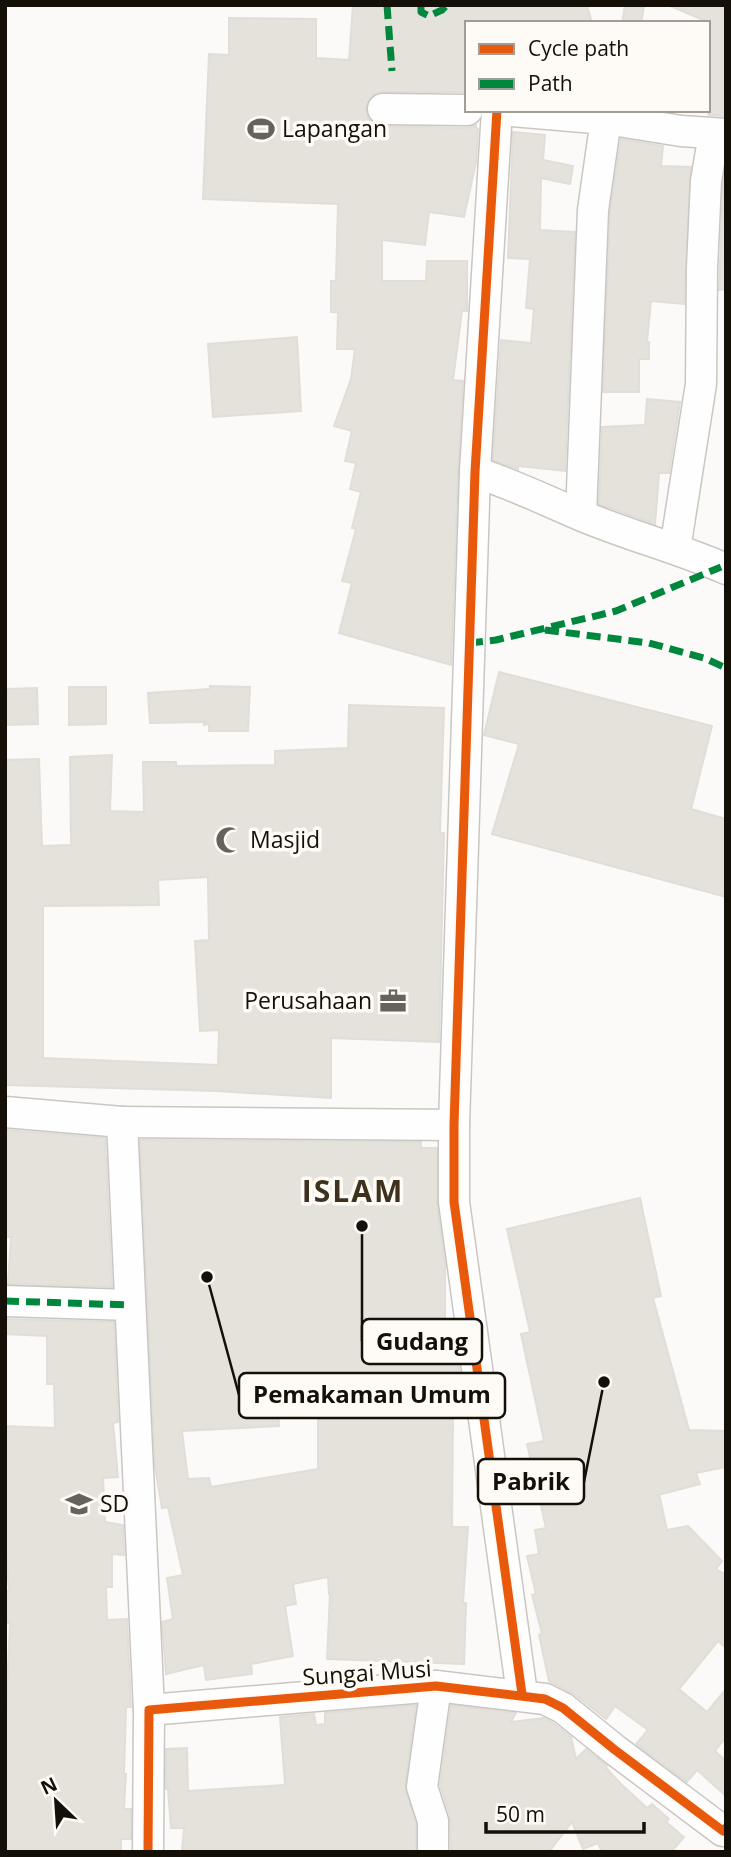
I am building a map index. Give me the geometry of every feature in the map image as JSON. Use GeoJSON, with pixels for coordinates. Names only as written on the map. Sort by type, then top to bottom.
{"type":"FeatureCollection","features":[{"type":"Feature","properties":{"kind":"street"},"geometry":{"type":"LineString","coordinates":[[383,109],[465,110]]}},
{"type":"Feature","properties":{"kind":"street"},"geometry":{"type":"LineString","coordinates":[[498,112],[475,472],[454,1125],[454,1202],[522,1694]]}},
{"type":"Feature","properties":{"kind":"street"},"geometry":{"type":"LineString","coordinates":[[522,112],[606,119],[720,134],[705,193],[701,384],[675,549]]}},
{"type":"Feature","properties":{"kind":"street"},"geometry":{"type":"LineString","coordinates":[[581,515],[593,211],[606,119]]}},
{"type":"Feature","properties":{"kind":"street"},"geometry":{"type":"LineString","coordinates":[[475,472],[514,484],[581,515],[726,569]]}},
{"type":"Feature","properties":{"kind":"street"},"geometry":{"type":"LineString","coordinates":[[5,1112],[122,1122],[454,1125]]}},
{"type":"Feature","properties":{"kind":"street"},"geometry":{"type":"LineString","coordinates":[[122,1122],[149,1710],[148,1852]]}},
{"type":"Feature","properties":{"kind":"street"},"geometry":{"type":"LineString","coordinates":[[5,1300],[130,1305]]}},
{"type":"Feature","properties":{"kind":"street"},"geometry":{"type":"LineString","coordinates":[[433,1852],[433,1821],[422,1787],[436,1686]]}},
{"type":"Feature","properties":{"kind":"street","name":"Sungai Musi"},"geometry":{"type":"LineString","coordinates":[[149,1710],[436,1686],[522,1694],[545,1699],[563,1708],[718,1837]]}},
{"type":"Feature","properties":{"kind":"building"},"geometry":{"type":"Polygon","coordinates":[[[353,5],[587,5],[591,21],[465,21],[465,92],[383,92],[374,94],[366,108],[368,118],[382,126],[467,128],[476,125],[478,129],[476,162],[464,217],[429,212],[425,245],[382,240],[382,281],[426,281],[427,261],[467,261],[467,311],[462,311],[453,380],[463,381],[451,665],[339,633],[352,583],[342,581],[356,529],[352,528],[361,492],[350,489],[356,463],[345,461],[352,431],[334,426],[351,379],[355,349],[337,349],[338,312],[331,312],[331,281],[336,281],[338,204],[203,199],[209,54],[229,55],[229,18],[316,19],[316,58],[349,60],[353,5]]]}},
{"type":"Feature","properties":{"kind":"building"},"geometry":{"type":"Polygon","coordinates":[[[625,5],[644,7],[641,21],[622,21],[625,5]]]}},
{"type":"Feature","properties":{"kind":"building"},"geometry":{"type":"Polygon","coordinates":[[[668,5],[726,5],[726,116],[708,113],[710,21],[668,5]]]}},
{"type":"Feature","properties":{"kind":"building"},"geometry":{"type":"Polygon","coordinates":[[[513,132],[545,135],[543,160],[573,166],[570,184],[541,178],[540,230],[575,232],[565,471],[518,466],[518,469],[493,460],[501,340],[531,343],[534,309],[526,308],[530,259],[508,258],[513,132]]]}},
{"type":"Feature","properties":{"kind":"building"},"geometry":{"type":"Polygon","coordinates":[[[621,139],[663,146],[661,166],[691,167],[684,304],[651,301],[647,342],[649,359],[639,359],[639,392],[603,392],[610,212],[621,139]]]}},
{"type":"Feature","properties":{"kind":"building"},"geometry":{"type":"Polygon","coordinates":[[[726,169],[726,289],[719,290],[723,183],[726,169]]]}},
{"type":"Feature","properties":{"kind":"building"},"geometry":{"type":"Polygon","coordinates":[[[297,337],[301,411],[213,417],[208,344],[297,337]]]}},
{"type":"Feature","properties":{"kind":"building"},"geometry":{"type":"Polygon","coordinates":[[[647,399],[680,402],[669,473],[659,473],[655,524],[599,504],[602,427],[645,425],[647,399]]]}},
{"type":"Feature","properties":{"kind":"building"},"geometry":{"type":"Polygon","coordinates":[[[499,672],[712,726],[691,809],[726,819],[726,897],[492,834],[519,744],[484,735],[499,672]]]}},
{"type":"Feature","properties":{"kind":"building"},"geometry":{"type":"Polygon","coordinates":[[[210,686],[250,687],[248,731],[209,731],[209,724],[204,725],[204,722],[150,723],[148,693],[210,689],[210,686]]]}},
{"type":"Feature","properties":{"kind":"building"},"geometry":{"type":"Polygon","coordinates":[[[69,687],[106,687],[106,724],[69,725],[69,687]]]}},
{"type":"Feature","properties":{"kind":"building"},"geometry":{"type":"Polygon","coordinates":[[[37,688],[38,724],[5,725],[5,689],[37,688]]]}},
{"type":"Feature","properties":{"kind":"building"},"geometry":{"type":"Polygon","coordinates":[[[349,705],[444,708],[440,833],[444,833],[439,1042],[331,1038],[331,1098],[217,1091],[5,1085],[5,760],[39,759],[42,846],[71,845],[70,757],[112,755],[110,811],[144,812],[143,762],[176,762],[176,766],[275,765],[275,751],[348,748],[349,705]],[[208,877],[158,880],[159,905],[43,906],[43,1058],[218,1065],[219,1030],[200,1031],[195,941],[209,940],[208,877]]]}},
{"type":"Feature","properties":{"kind":"building"},"geometry":{"type":"Polygon","coordinates":[[[5,1130],[105,1138],[112,1287],[8,1284],[11,1237],[5,1237],[5,1130]]]}},
{"type":"Feature","properties":{"kind":"building"},"geometry":{"type":"Polygon","coordinates":[[[140,1140],[421,1142],[421,1148],[437,1148],[437,1204],[445,1264],[445,1319],[452,1319],[463,1394],[463,1412],[453,1412],[452,1527],[468,1527],[463,1603],[466,1603],[464,1664],[327,1659],[330,1594],[328,1577],[293,1584],[296,1604],[285,1606],[293,1656],[251,1664],[252,1674],[206,1680],[204,1665],[166,1674],[162,1622],[173,1619],[167,1578],[183,1575],[168,1507],[162,1508],[155,1467],[140,1140]],[[278,1410],[279,1426],[182,1431],[188,1479],[209,1478],[211,1487],[318,1469],[318,1410],[278,1410]]]}},
{"type":"Feature","properties":{"kind":"building"},"geometry":{"type":"Polygon","coordinates":[[[640,1198],[661,1296],[653,1298],[689,1430],[726,1431],[726,1467],[696,1473],[700,1484],[658,1495],[667,1530],[688,1526],[722,1561],[716,1569],[726,1575],[726,1648],[718,1641],[679,1689],[707,1712],[726,1689],[726,1737],[715,1751],[726,1761],[726,1796],[697,1770],[687,1782],[636,1744],[648,1730],[615,1706],[606,1719],[574,1694],[549,1681],[539,1635],[542,1634],[532,1595],[536,1594],[527,1556],[539,1554],[535,1530],[546,1528],[527,1444],[544,1441],[521,1334],[530,1332],[507,1229],[640,1198]]]}},
{"type":"Feature","properties":{"kind":"building"},"geometry":{"type":"Polygon","coordinates":[[[5,1319],[114,1322],[118,1422],[113,1423],[118,1477],[103,1478],[105,1522],[123,1525],[124,1555],[112,1554],[112,1587],[106,1587],[107,1620],[127,1619],[131,1707],[126,1707],[124,1809],[131,1809],[131,1839],[121,1839],[121,1852],[5,1852],[10,1623],[5,1623],[5,1591],[9,1591],[5,1540],[5,1426],[55,1428],[54,1384],[47,1384],[47,1336],[5,1334],[5,1319]]]}},
{"type":"Feature","properties":{"kind":"building"},"geometry":{"type":"Polygon","coordinates":[[[416,1705],[405,1785],[416,1824],[416,1852],[182,1852],[184,1828],[171,1828],[166,1789],[166,1749],[187,1748],[188,1791],[285,1785],[280,1717],[314,1714],[316,1725],[325,1724],[325,1713],[416,1705]]]}},
{"type":"Feature","properties":{"kind":"building"},"geometry":{"type":"Polygon","coordinates":[[[451,1705],[516,1713],[511,1722],[544,1718],[553,1723],[571,1737],[576,1759],[586,1749],[607,1766],[622,1785],[647,1808],[652,1804],[669,1819],[666,1822],[684,1837],[671,1852],[602,1852],[598,1843],[583,1849],[572,1822],[549,1852],[451,1852],[450,1816],[440,1785],[451,1705]]]}},
{"type":"Feature","properties":{"kind":"marked path"},"geometry":{"type":"LineString","coordinates":[[387,5],[392,71]]}},
{"type":"Feature","properties":{"kind":"marked path"},"geometry":{"type":"LineString","coordinates":[[421,5],[421,12],[429,16],[447,5]]}},
{"type":"Feature","properties":{"kind":"marked path"},"geometry":{"type":"LineString","coordinates":[[469,643],[496,640],[616,611],[721,567]]}},
{"type":"Feature","properties":{"kind":"marked path"},"geometry":{"type":"LineString","coordinates":[[545,630],[649,643],[704,658],[726,668]]}},
{"type":"Feature","properties":{"kind":"marked path"},"geometry":{"type":"LineString","coordinates":[[5,1301],[130,1305]]}},
{"type":"Feature","properties":{"kind":"cycle path"},"geometry":{"type":"LineString","coordinates":[[497,112],[475,472],[454,1125],[454,1202],[522,1694]]}},
{"type":"Feature","properties":{"kind":"cycle path"},"geometry":{"type":"LineString","coordinates":[[148,1852],[149,1710],[436,1686],[545,1699],[563,1708],[723,1831],[726,1828]]}},
{"type":"Feature","properties":{"kind":"place","name":"Lapangan"},"geometry":{"type":"Point","coordinates":[261,129]}},
{"type":"Feature","properties":{"kind":"place","name":"Masjid"},"geometry":{"type":"Point","coordinates":[229,840]}},
{"type":"Feature","properties":{"kind":"place","name":"Perusahaan"},"geometry":{"type":"Point","coordinates":[393,1001]}},
{"type":"Feature","properties":{"kind":"place","name":"Gudang"},"geometry":{"type":"Point","coordinates":[362,1226]}},
{"type":"Feature","properties":{"kind":"place","name":"Pemakaman Umum"},"geometry":{"type":"Point","coordinates":[207,1277]}},
{"type":"Feature","properties":{"kind":"place","name":"Pabrik"},"geometry":{"type":"Point","coordinates":[604,1382]}},
{"type":"Feature","properties":{"kind":"place","name":"SD"},"geometry":{"type":"Point","coordinates":[79,1504]}},
{"type":"Feature","properties":{"kind":"district","name":"ISLAM"},"geometry":{"type":"Point","coordinates":[353,1192]}}]}
